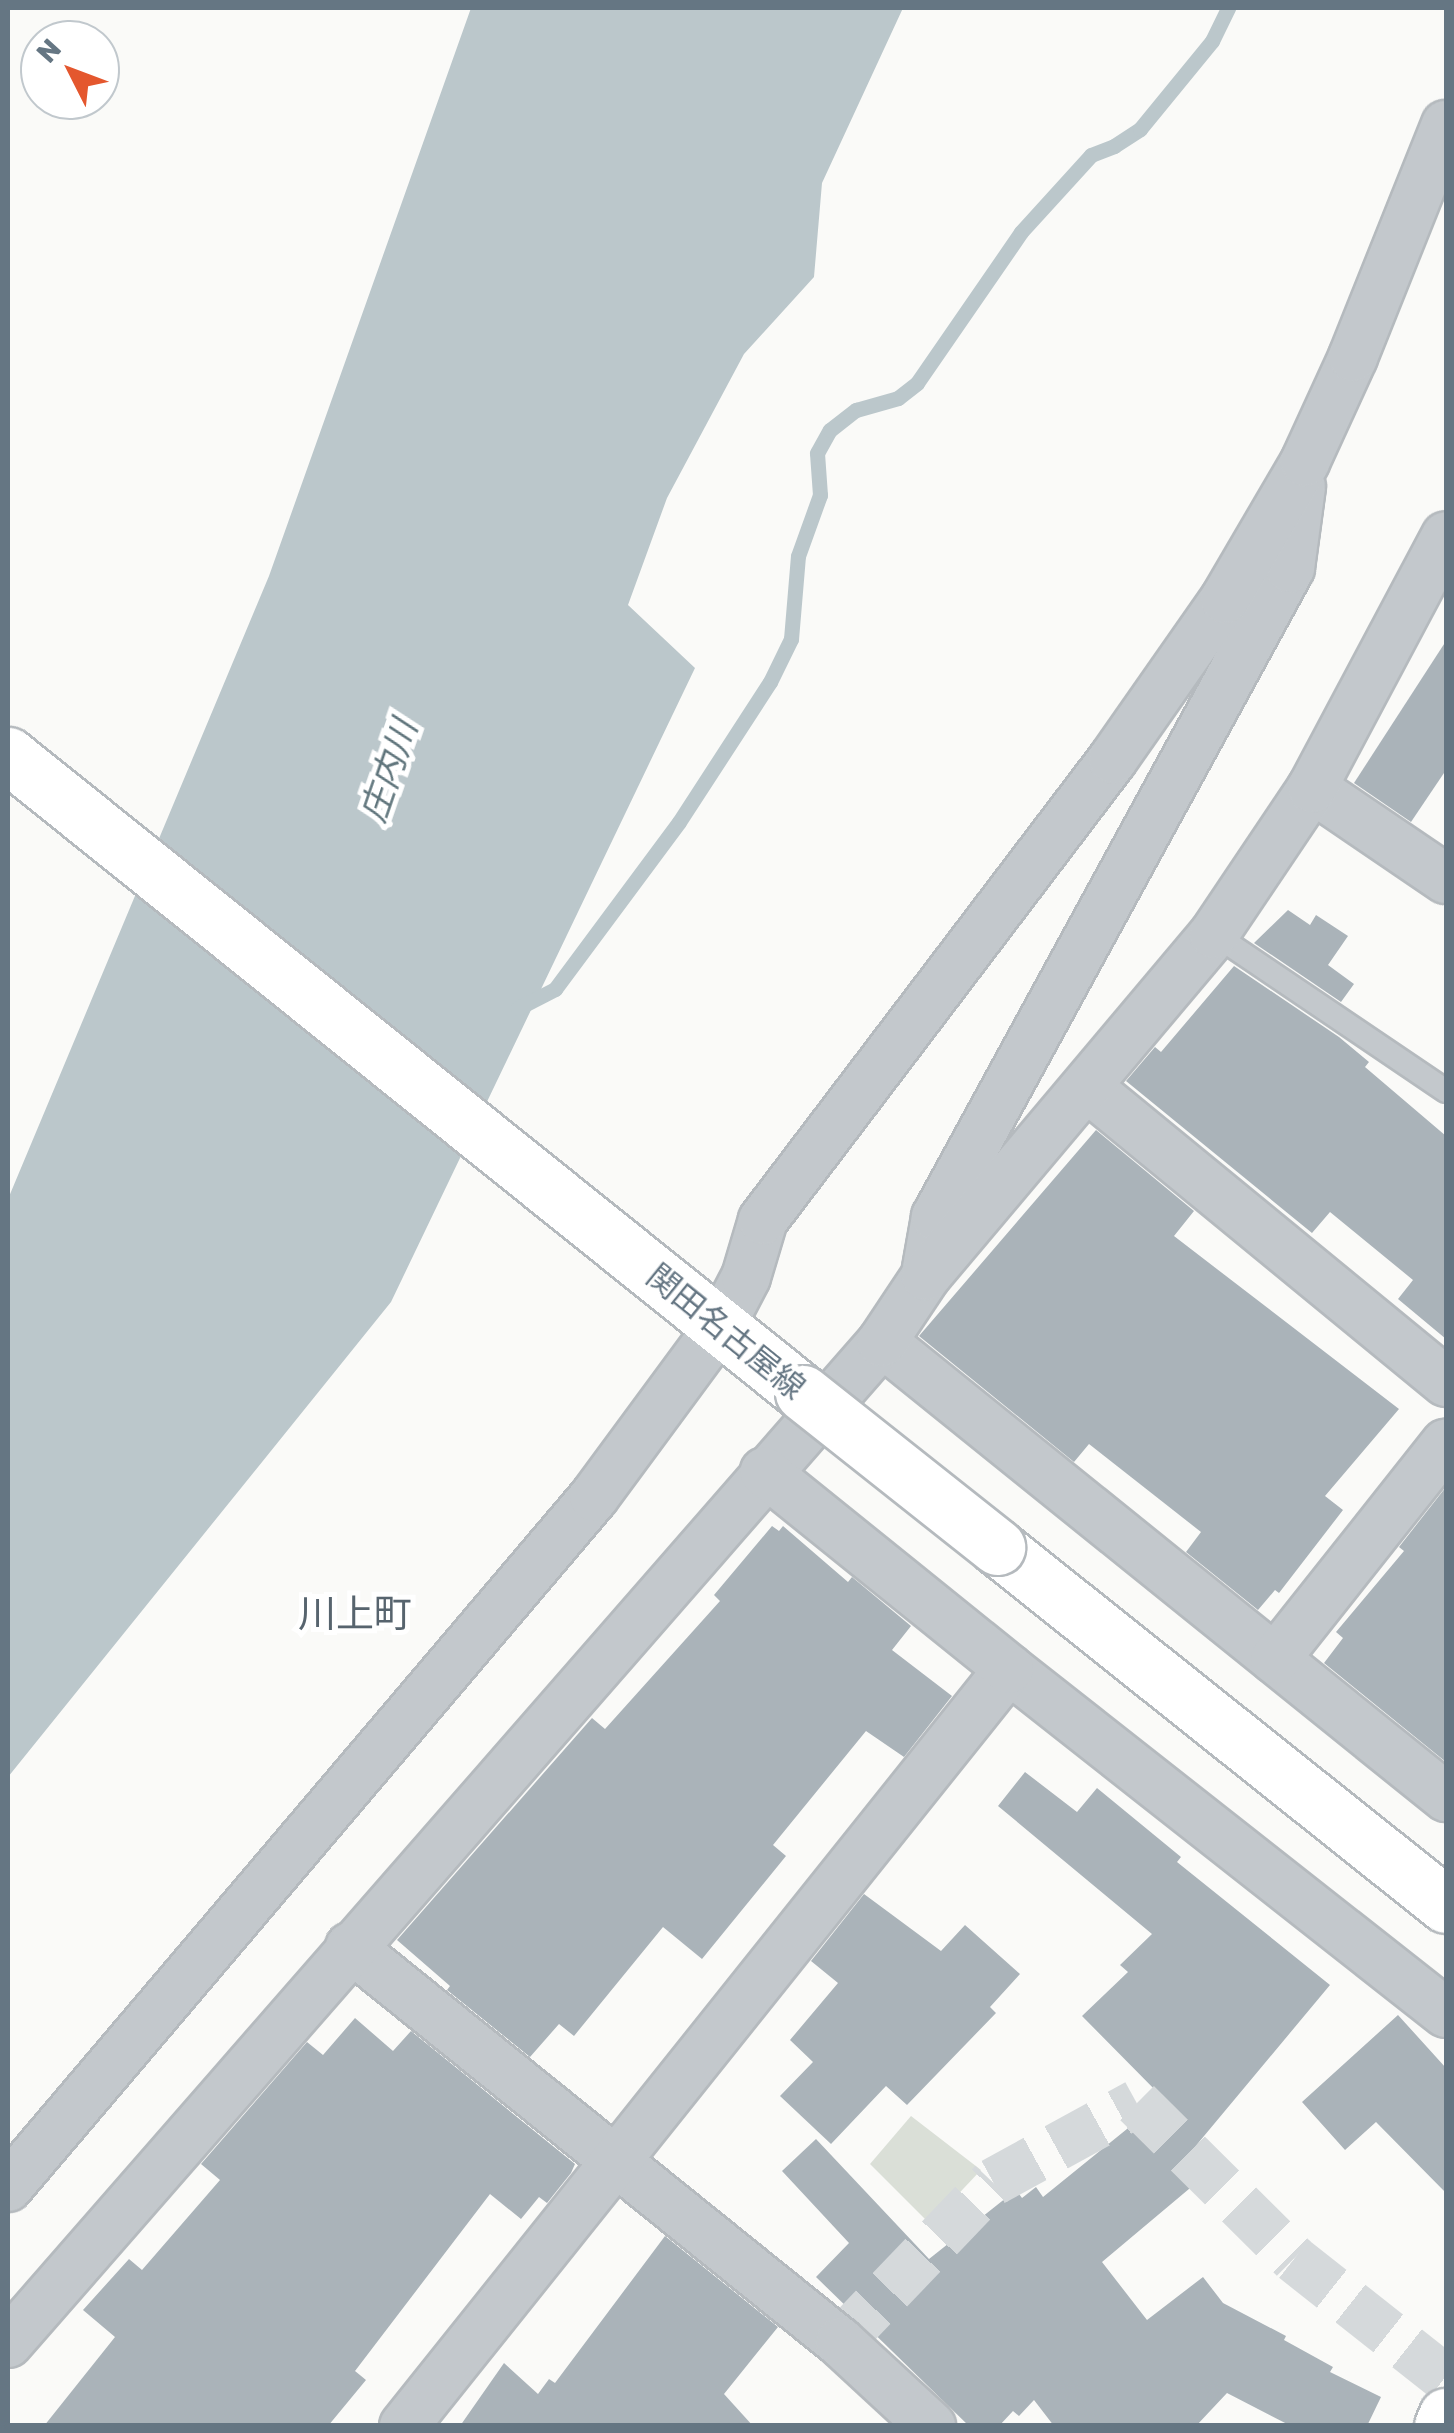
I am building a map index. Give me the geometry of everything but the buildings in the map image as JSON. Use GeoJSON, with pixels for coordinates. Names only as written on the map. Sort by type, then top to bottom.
{"type":"FeatureCollection","features":[{"type":"Feature","properties":{"kind":"main road","name":"関田名古屋線"},"geometry":{"type":"LineString","coordinates":[[8,756],[1446,1905]]}},
{"type":"Feature","properties":{"kind":"main road"},"geometry":{"type":"LineString","coordinates":[[1442,2426],[1446,2416]]}},
{"type":"Feature","properties":{"kind":"street"},"geometry":{"type":"LineString","coordinates":[[8,2187],[594,1497],[721,1325],[746,1277],[764,1220],[1124,743],[1225,599],[1304,462],[1353,356],[1446,125]]}},
{"type":"Feature","properties":{"kind":"street"},"geometry":{"type":"LineString","coordinates":[[926,1276],[936,1217],[1290,568],[1304,462]]}},
{"type":"Feature","properties":{"kind":"street"},"geometry":{"type":"LineString","coordinates":[[8,2343],[882,1342],[926,1276],[1214,934],[1312,788],[1446,536]]}},
{"type":"Feature","properties":{"kind":"street"},"geometry":{"type":"LineString","coordinates":[[1312,788],[1446,879]]}},
{"type":"Feature","properties":{"kind":"street"},"geometry":{"type":"LineString","coordinates":[[1087,1086],[1446,1382]]}},
{"type":"Feature","properties":{"kind":"street"},"geometry":{"type":"LineString","coordinates":[[882,1342],[1446,1797]]}},
{"type":"Feature","properties":{"kind":"street"},"geometry":{"type":"LineString","coordinates":[[1274,1658],[1446,1443]]}},
{"type":"Feature","properties":{"kind":"street"},"geometry":{"type":"LineString","coordinates":[[765,1472],[1446,2013]]}},
{"type":"Feature","properties":{"kind":"street"},"geometry":{"type":"LineString","coordinates":[[404,2426],[1009,1669]]}},
{"type":"Feature","properties":{"kind":"street"},"geometry":{"type":"LineString","coordinates":[[350,1947],[840,2342],[931,2426]]}},
{"type":"Feature","properties":{"kind":"lane"},"geometry":{"type":"LineString","coordinates":[[1214,934],[1446,1091]]}},
{"type":"Feature","properties":{"kind":"shaded area"},"geometry":{"type":"Polygon","coordinates":[[[911,2116],[981,2170],[930,2224],[870,2164],[911,2116]]]}},
{"type":"Feature","properties":{"kind":"water","name":"庄内川"},"geometry":{"type":"Polygon","coordinates":[[[471,8],[903,8],[822,183],[814,277],[744,354],[667,498],[628,605],[695,668],[391,1302],[8,1777],[8,1199],[269,576],[471,8]]]}},
{"type":"Feature","properties":{"kind":"waterway"},"geometry":{"type":"LineString","coordinates":[[518,1008],[555,989],[679,822],[770,682],[791,639],[798,556],[820,495],[817,453],[830,430],[856,410],[898,398],[917,383],[1021,232],[1091,155],[1140,129],[1212,41],[1228,8]]}},
{"type":"Feature","properties":{"kind":"tunnel"},"geometry":{"type":"LineString","coordinates":[[840,2342],[993,2182],[1137,2103],[1294,2259],[1446,2379]]}},
{"type":"Feature","properties":{"kind":"district","name":"川上町"},"geometry":{"type":"Point","coordinates":[355,1615]}}]}
